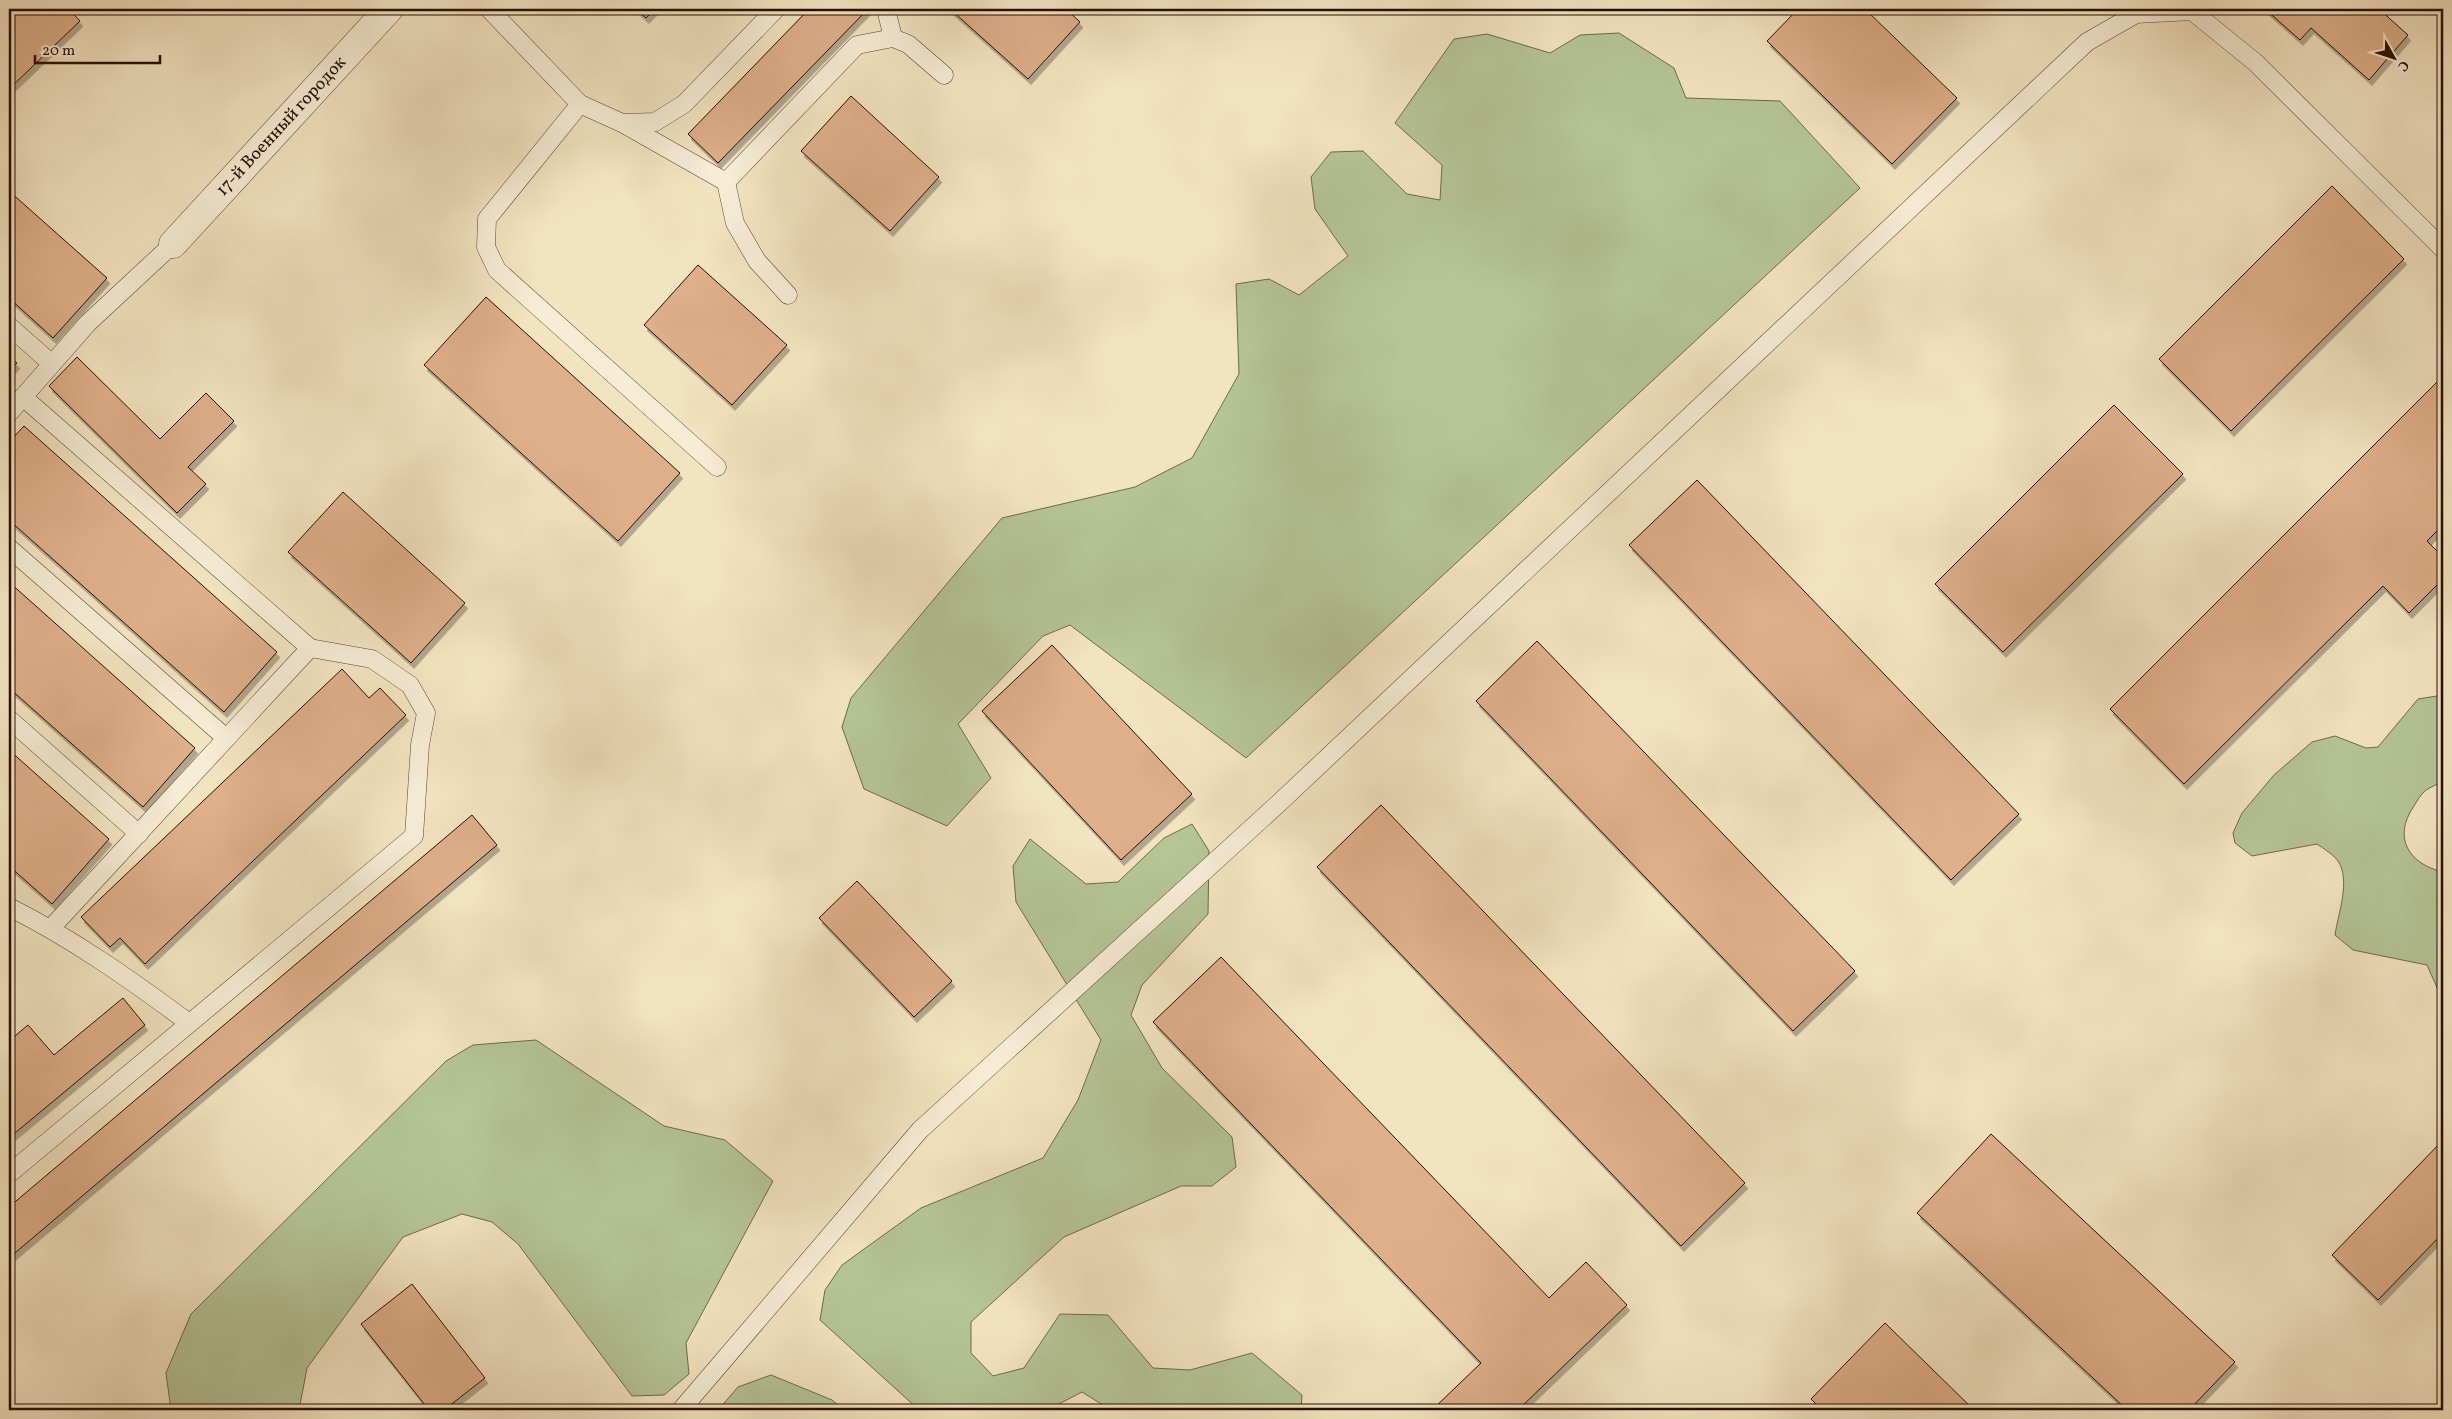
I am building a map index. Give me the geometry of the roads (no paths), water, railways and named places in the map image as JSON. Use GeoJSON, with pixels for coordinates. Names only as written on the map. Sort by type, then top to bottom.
{"type":"FeatureCollection","features":[{"type":"Feature","properties":{"kind":"street","name":"17-й Военный городок"},"geometry":{"type":"LineString","coordinates":[[173,244],[389,9]]}},
{"type":"Feature","properties":{"kind":"lane"},"geometry":{"type":"LineString","coordinates":[[489,9],[580,104],[622,123],[726,182],[735,224],[757,261],[788,296]]}},
{"type":"Feature","properties":{"kind":"lane"},"geometry":{"type":"LineString","coordinates":[[622,123],[654,122],[684,104],[776,9]]}},
{"type":"Feature","properties":{"kind":"lane"},"geometry":{"type":"LineString","coordinates":[[886,9],[893,38]]}},
{"type":"Feature","properties":{"kind":"lane"},"geometry":{"type":"LineString","coordinates":[[684,1409],[920,1130],[1285,798],[2087,42],[2136,14],[2192,10],[2256,63],[2443,249]]}},
{"type":"Feature","properties":{"kind":"lane"},"geometry":{"type":"LineString","coordinates":[[726,182],[857,45],[893,38],[908,44],[944,75]]}},
{"type":"Feature","properties":{"kind":"lane"},"geometry":{"type":"LineString","coordinates":[[580,104],[487,220],[486,247],[497,270],[716,467]]}},
{"type":"Feature","properties":{"kind":"lane"},"geometry":{"type":"LineString","coordinates":[[9,413],[88,323],[173,244]]}},
{"type":"Feature","properties":{"kind":"lane"},"geometry":{"type":"LineString","coordinates":[[9,326],[52,364]]}},
{"type":"Feature","properties":{"kind":"lane"},"geometry":{"type":"LineString","coordinates":[[9,1174],[414,836],[420,745],[426,713],[410,685],[372,659],[310,648],[23,397]]}},
{"type":"Feature","properties":{"kind":"lane"},"geometry":{"type":"LineString","coordinates":[[9,548],[226,738]]}},
{"type":"Feature","properties":{"kind":"lane"},"geometry":{"type":"LineString","coordinates":[[51,928],[310,648]]}},
{"type":"Feature","properties":{"kind":"lane"},"geometry":{"type":"LineString","coordinates":[[9,719],[139,834]]}},
{"type":"Feature","properties":{"kind":"lane"},"geometry":{"type":"LineString","coordinates":[[9,907],[51,928],[124,975],[189,1023]]}}]}
